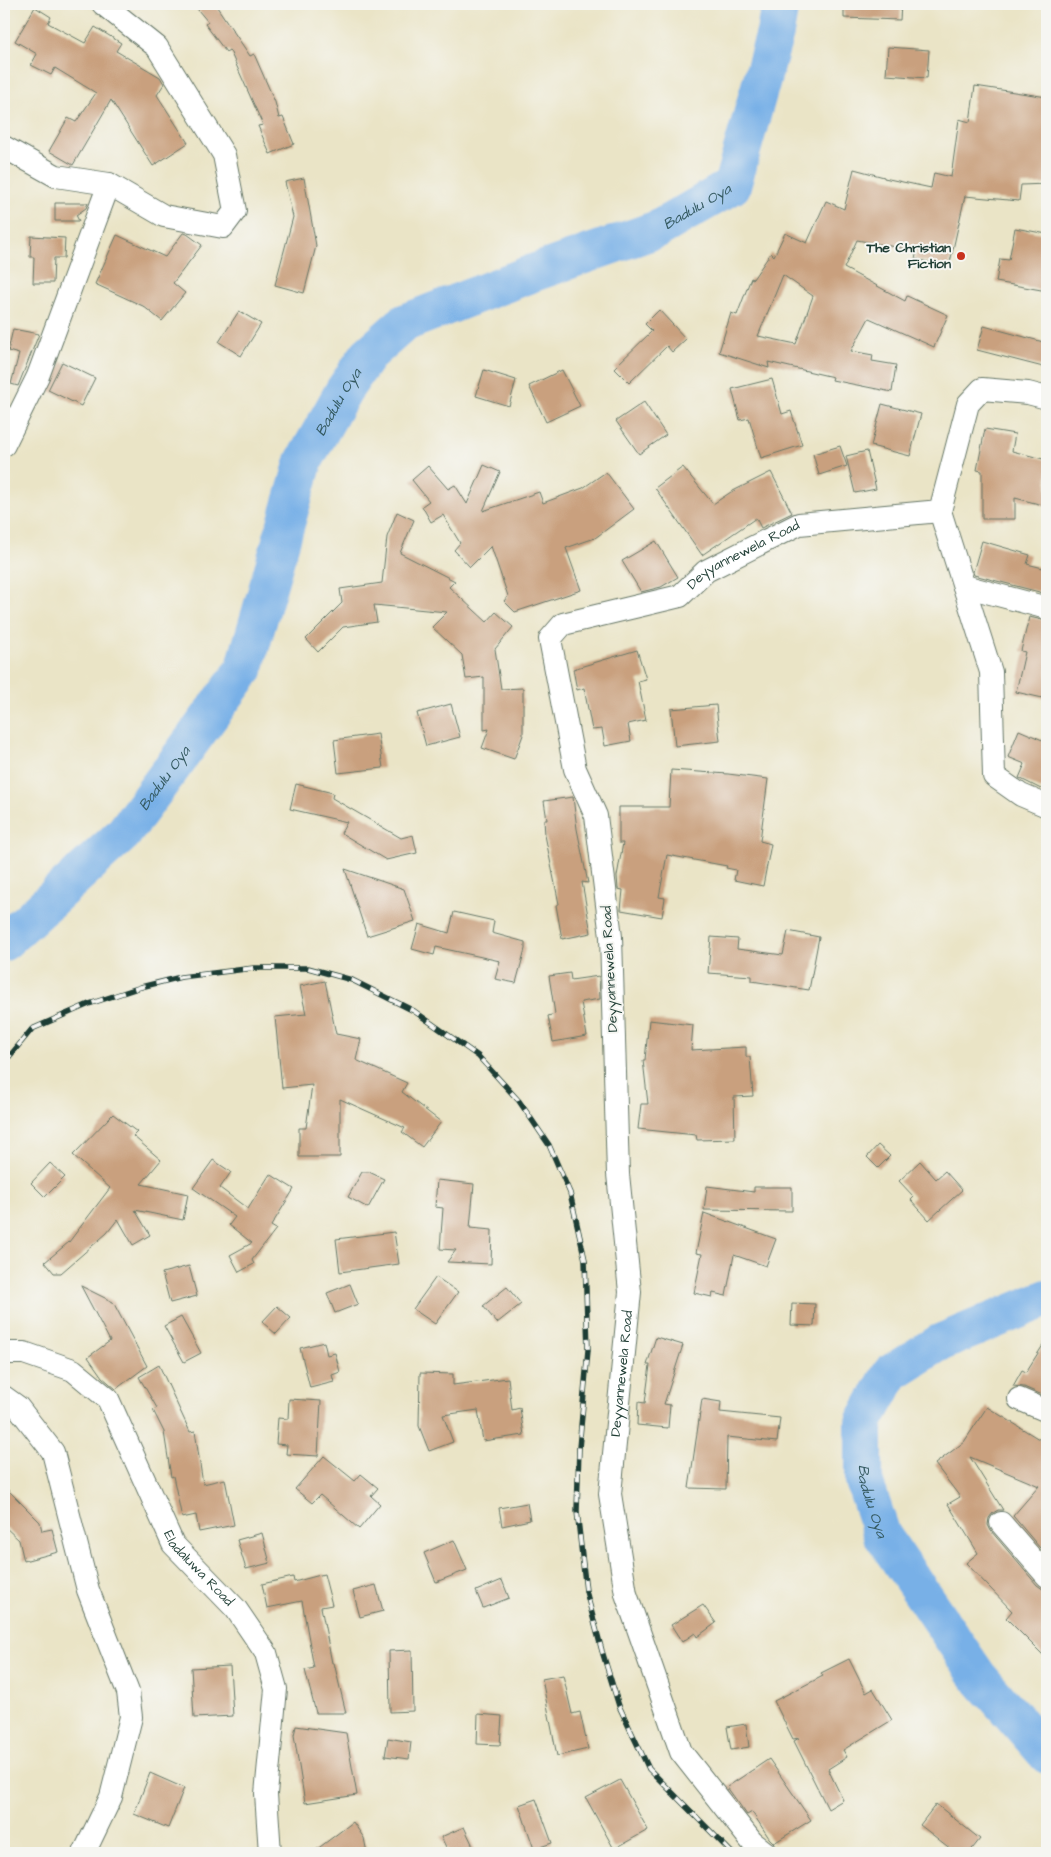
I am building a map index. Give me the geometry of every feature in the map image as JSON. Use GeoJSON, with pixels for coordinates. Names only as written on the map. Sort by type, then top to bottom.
{"type":"FeatureCollection","features":[{"type":"Feature","properties":{"kind":"street"},"geometry":{"type":"LineString","coordinates":[[4,146],[56,176],[109,184],[164,216],[223,227],[235,211],[224,155],[157,47],[103,4]]}},
{"type":"Feature","properties":{"kind":"street"},"geometry":{"type":"LineString","coordinates":[[4,445],[38,376],[109,184]]}},
{"type":"Feature","properties":{"kind":"street"},"geometry":{"type":"LineString","coordinates":[[1047,398],[1028,393],[982,389],[977,394],[968,404],[940,511],[991,672],[994,776],[1021,796],[1047,806]]}},
{"type":"Feature","properties":{"kind":"street","name":"Deyyannewela Road"},"geometry":{"type":"LineString","coordinates":[[766,1853],[752,1842],[681,1752],[626,1594],[610,1494],[630,1292],[618,1174],[611,937],[596,816],[575,769],[550,639],[563,624],[680,596],[706,571],[799,524],[940,511]]}},
{"type":"Feature","properties":{"kind":"street"},"geometry":{"type":"LineString","coordinates":[[964,586],[1047,608]]}},
{"type":"Feature","properties":{"kind":"street","name":"Eladaluwa Road"},"geometry":{"type":"LineString","coordinates":[[4,1353],[24,1353],[73,1370],[108,1399],[173,1544],[236,1609],[266,1653],[276,1689],[266,1794],[270,1853]]}},
{"type":"Feature","properties":{"kind":"street"},"geometry":{"type":"LineString","coordinates":[[4,1397],[18,1407],[53,1452],[88,1590],[128,1692],[131,1717],[111,1797],[84,1853]]}},
{"type":"Feature","properties":{"kind":"street"},"geometry":{"type":"LineString","coordinates":[[1019,1399],[1047,1412]]}},
{"type":"Feature","properties":{"kind":"street"},"geometry":{"type":"LineString","coordinates":[[1001,1523],[1047,1576]]}},
{"type":"Feature","properties":{"kind":"building"},"geometry":{"type":"Polygon","coordinates":[[[193,4],[215,4],[250,56],[254,54],[275,102],[279,118],[283,117],[294,144],[270,154],[258,126],[263,125],[230,51],[226,52],[205,24],[208,22],[193,4]]]}},
{"type":"Feature","properties":{"kind":"building"},"geometry":{"type":"Polygon","coordinates":[[[844,4],[901,4],[900,20],[844,18],[844,4]]]}},
{"type":"Feature","properties":{"kind":"building"},"geometry":{"type":"Polygon","coordinates":[[[35,7],[51,17],[48,23],[85,43],[95,27],[121,43],[116,51],[160,77],[164,84],[157,95],[188,143],[153,166],[111,100],[73,165],[49,151],[68,118],[76,122],[96,93],[55,68],[51,75],[31,65],[37,54],[15,41],[35,7]]]}},
{"type":"Feature","properties":{"kind":"building"},"geometry":{"type":"Polygon","coordinates":[[[888,47],[929,50],[927,78],[886,75],[888,47]]]}},
{"type":"Feature","properties":{"kind":"building"},"geometry":{"type":"Polygon","coordinates":[[[975,86],[1047,97],[1047,184],[1021,185],[1019,201],[965,196],[949,267],[915,259],[917,251],[857,240],[844,268],[905,301],[907,296],[948,315],[934,347],[869,318],[851,351],[873,355],[872,361],[896,365],[892,392],[832,380],[833,377],[768,362],[769,368],[719,352],[731,313],[737,315],[751,278],[753,279],[771,253],[774,256],[785,233],[807,243],[826,201],[844,209],[854,169],[884,178],[931,188],[934,173],[951,177],[959,119],[970,122],[975,86]],[[783,275],[758,336],[796,344],[813,296],[783,275]]]}},
{"type":"Feature","properties":{"kind":"building"},"geometry":{"type":"Polygon","coordinates":[[[304,178],[316,246],[304,293],[275,285],[293,217],[285,182],[304,178]]]}},
{"type":"Feature","properties":{"kind":"building"},"geometry":{"type":"Polygon","coordinates":[[[55,203],[88,203],[86,208],[76,215],[79,221],[55,221],[55,203]]]}},
{"type":"Feature","properties":{"kind":"building"},"geometry":{"type":"Polygon","coordinates":[[[1015,228],[1047,234],[1047,291],[996,282],[1000,259],[1009,260],[1015,228]]]}},
{"type":"Feature","properties":{"kind":"building"},"geometry":{"type":"Polygon","coordinates":[[[183,233],[202,245],[173,283],[185,293],[162,321],[143,306],[95,284],[117,235],[165,257],[183,233]]]}},
{"type":"Feature","properties":{"kind":"building"},"geometry":{"type":"Polygon","coordinates":[[[31,236],[65,238],[64,258],[54,258],[53,283],[33,283],[34,257],[30,257],[31,236]]]}},
{"type":"Feature","properties":{"kind":"building"},"geometry":{"type":"Polygon","coordinates":[[[659,310],[686,339],[672,352],[667,346],[629,383],[614,368],[652,331],[645,324],[659,310]]]}},
{"type":"Feature","properties":{"kind":"building"},"geometry":{"type":"Polygon","coordinates":[[[239,311],[261,324],[241,356],[219,342],[239,311]]]}},
{"type":"Feature","properties":{"kind":"building"},"geometry":{"type":"Polygon","coordinates":[[[984,326],[1047,343],[1047,368],[977,350],[984,326]]]}},
{"type":"Feature","properties":{"kind":"building"},"geometry":{"type":"Polygon","coordinates":[[[13,329],[39,334],[18,386],[11,384],[19,354],[8,351],[13,329]]]}},
{"type":"Feature","properties":{"kind":"building"},"geometry":{"type":"Polygon","coordinates":[[[62,362],[95,378],[81,406],[48,390],[62,362]]]}},
{"type":"Feature","properties":{"kind":"building"},"geometry":{"type":"Polygon","coordinates":[[[484,370],[516,380],[509,406],[476,396],[484,370]]]}},
{"type":"Feature","properties":{"kind":"building"},"geometry":{"type":"Polygon","coordinates":[[[562,370],[580,406],[546,422],[529,386],[562,370]]]}},
{"type":"Feature","properties":{"kind":"building"},"geometry":{"type":"Polygon","coordinates":[[[772,379],[782,414],[791,411],[802,445],[761,458],[749,418],[740,420],[732,389],[772,379]]]}},
{"type":"Feature","properties":{"kind":"building"},"geometry":{"type":"Polygon","coordinates":[[[644,402],[666,435],[639,454],[616,421],[644,402]]]}},
{"type":"Feature","properties":{"kind":"building"},"geometry":{"type":"Polygon","coordinates":[[[882,404],[921,414],[910,456],[871,446],[882,404]]]}},
{"type":"Feature","properties":{"kind":"building"},"geometry":{"type":"Polygon","coordinates":[[[985,429],[1015,434],[1012,451],[1047,460],[1047,506],[1015,498],[1015,519],[982,519],[982,471],[977,470],[985,429]]]}},
{"type":"Feature","properties":{"kind":"building"},"geometry":{"type":"Polygon","coordinates":[[[840,446],[847,466],[819,475],[813,454],[840,446]]]}},
{"type":"Feature","properties":{"kind":"building"},"geometry":{"type":"Polygon","coordinates":[[[867,451],[876,489],[855,493],[846,456],[867,451]]]}},
{"type":"Feature","properties":{"kind":"building"},"geometry":{"type":"Polygon","coordinates":[[[484,465],[500,472],[483,511],[539,492],[543,503],[583,488],[606,472],[634,509],[595,538],[566,548],[581,590],[515,612],[504,601],[508,596],[491,546],[470,567],[454,550],[460,543],[443,515],[431,522],[422,506],[429,501],[412,480],[428,466],[448,489],[455,485],[467,504],[484,465]]]}},
{"type":"Feature","properties":{"kind":"building"},"geometry":{"type":"Polygon","coordinates":[[[683,467],[713,504],[731,492],[771,472],[792,513],[761,528],[756,518],[702,555],[655,488],[683,467]]]}},
{"type":"Feature","properties":{"kind":"building"},"geometry":{"type":"Polygon","coordinates":[[[397,512],[414,520],[400,553],[455,581],[449,587],[487,622],[496,612],[513,627],[495,649],[501,689],[523,688],[523,735],[514,759],[482,748],[489,729],[484,730],[484,677],[466,679],[462,655],[432,627],[447,612],[374,605],[377,622],[343,627],[318,652],[306,639],[342,603],[340,589],[382,583],[387,537],[397,512]]]}},
{"type":"Feature","properties":{"kind":"building"},"geometry":{"type":"Polygon","coordinates":[[[656,541],[678,577],[661,587],[641,592],[622,561],[656,541]]]}},
{"type":"Feature","properties":{"kind":"building"},"geometry":{"type":"Polygon","coordinates":[[[982,541],[1030,555],[1027,564],[1047,569],[1047,594],[974,575],[973,572],[982,541]]]}},
{"type":"Feature","properties":{"kind":"building"},"geometry":{"type":"Polygon","coordinates":[[[1029,617],[1047,621],[1047,699],[1016,692],[1025,652],[1021,651],[1029,617]]]}},
{"type":"Feature","properties":{"kind":"building"},"geometry":{"type":"Polygon","coordinates":[[[637,650],[646,679],[638,681],[646,720],[628,724],[631,741],[605,746],[602,729],[592,730],[584,688],[577,690],[573,669],[637,650]]]}},
{"type":"Feature","properties":{"kind":"building"},"geometry":{"type":"Polygon","coordinates":[[[451,704],[460,737],[426,746],[417,713],[451,704]]]}},
{"type":"Feature","properties":{"kind":"building"},"geometry":{"type":"Polygon","coordinates":[[[716,705],[720,741],[675,746],[671,709],[716,705]]]}},
{"type":"Feature","properties":{"kind":"building"},"geometry":{"type":"Polygon","coordinates":[[[1019,730],[1047,742],[1047,787],[1043,786],[1041,789],[1019,778],[1025,764],[1008,757],[1019,730]]]}},
{"type":"Feature","properties":{"kind":"building"},"geometry":{"type":"Polygon","coordinates":[[[378,734],[383,768],[338,773],[334,740],[378,734]]]}},
{"type":"Feature","properties":{"kind":"building"},"geometry":{"type":"Polygon","coordinates":[[[671,770],[768,779],[760,841],[771,844],[763,886],[734,880],[736,870],[726,868],[727,866],[667,855],[659,897],[665,898],[662,917],[621,910],[623,890],[618,889],[617,876],[623,843],[619,843],[619,807],[669,807],[671,770]]]}},
{"type":"Feature","properties":{"kind":"building"},"geometry":{"type":"Polygon","coordinates":[[[296,784],[333,793],[332,798],[401,838],[413,835],[417,853],[386,860],[341,833],[347,822],[290,809],[296,784]]]}},
{"type":"Feature","properties":{"kind":"building"},"geometry":{"type":"Polygon","coordinates":[[[573,797],[577,829],[588,883],[582,882],[591,933],[562,939],[556,905],[559,904],[545,835],[544,820],[547,820],[544,801],[573,797]]]}},
{"type":"Feature","properties":{"kind":"building"},"geometry":{"type":"Polygon","coordinates":[[[345,869],[404,889],[415,921],[367,936],[345,869]]]}},
{"type":"Feature","properties":{"kind":"building"},"geometry":{"type":"Polygon","coordinates":[[[454,912],[494,921],[492,933],[525,942],[525,949],[516,983],[495,979],[500,961],[436,947],[434,955],[412,949],[419,924],[449,933],[454,912]]]}},
{"type":"Feature","properties":{"kind":"building"},"geometry":{"type":"Polygon","coordinates":[[[788,931],[819,937],[809,990],[752,981],[752,976],[708,973],[711,937],[738,939],[737,949],[783,955],[788,931]]]}},
{"type":"Feature","properties":{"kind":"building"},"geometry":{"type":"Polygon","coordinates":[[[570,973],[571,980],[599,976],[600,999],[581,1002],[587,1036],[553,1042],[548,1016],[555,1014],[549,976],[570,973]]]}},
{"type":"Feature","properties":{"kind":"building"},"geometry":{"type":"Polygon","coordinates":[[[325,981],[336,1034],[361,1039],[356,1060],[407,1083],[402,1092],[441,1122],[422,1147],[402,1132],[405,1128],[340,1099],[340,1157],[299,1157],[299,1128],[306,1128],[312,1085],[282,1088],[275,1017],[306,1014],[300,986],[325,981]]]}},
{"type":"Feature","properties":{"kind":"building"},"geometry":{"type":"Polygon","coordinates":[[[649,1020],[693,1025],[691,1050],[746,1047],[746,1057],[750,1057],[753,1096],[734,1097],[735,1139],[697,1140],[696,1135],[638,1129],[641,1104],[648,1104],[643,1060],[645,1060],[649,1020]]]}},
{"type":"Feature","properties":{"kind":"building"},"geometry":{"type":"Polygon","coordinates":[[[113,1114],[137,1132],[133,1136],[161,1160],[141,1184],[188,1194],[183,1220],[135,1210],[150,1235],[133,1245],[118,1219],[107,1233],[61,1273],[54,1273],[45,1262],[69,1242],[110,1188],[73,1155],[113,1114]]]}},
{"type":"Feature","properties":{"kind":"building"},"geometry":{"type":"Polygon","coordinates":[[[878,1145],[890,1156],[878,1168],[867,1157],[878,1145]]]}},
{"type":"Feature","properties":{"kind":"building"},"geometry":{"type":"Polygon","coordinates":[[[213,1160],[231,1172],[220,1188],[248,1209],[270,1174],[294,1189],[271,1226],[276,1229],[252,1260],[254,1264],[239,1272],[230,1255],[252,1243],[229,1225],[235,1217],[193,1188],[213,1160]]]}},
{"type":"Feature","properties":{"kind":"building"},"geometry":{"type":"Polygon","coordinates":[[[920,1161],[936,1179],[945,1171],[962,1190],[929,1220],[911,1200],[914,1197],[899,1181],[920,1161]]]}},
{"type":"Feature","properties":{"kind":"building"},"geometry":{"type":"Polygon","coordinates":[[[50,1163],[65,1177],[45,1197],[31,1183],[50,1163]]]}},
{"type":"Feature","properties":{"kind":"building"},"geometry":{"type":"Polygon","coordinates":[[[362,1172],[369,1172],[384,1179],[368,1208],[348,1197],[362,1172]]]}},
{"type":"Feature","properties":{"kind":"building"},"geometry":{"type":"Polygon","coordinates":[[[437,1180],[474,1184],[470,1228],[492,1230],[491,1264],[447,1262],[456,1250],[440,1249],[443,1208],[435,1207],[437,1180]]]}},
{"type":"Feature","properties":{"kind":"building"},"geometry":{"type":"Polygon","coordinates":[[[707,1186],[754,1192],[754,1187],[792,1187],[792,1211],[704,1210],[707,1186]]]}},
{"type":"Feature","properties":{"kind":"building"},"geometry":{"type":"Polygon","coordinates":[[[704,1213],[776,1239],[766,1266],[734,1255],[726,1296],[713,1293],[712,1297],[694,1293],[702,1254],[696,1253],[704,1213]]]}},
{"type":"Feature","properties":{"kind":"building"},"geometry":{"type":"Polygon","coordinates":[[[394,1232],[399,1264],[340,1272],[336,1239],[394,1232]]]}},
{"type":"Feature","properties":{"kind":"building"},"geometry":{"type":"Polygon","coordinates":[[[189,1266],[197,1296],[170,1303],[162,1273],[189,1266]]]}},
{"type":"Feature","properties":{"kind":"building"},"geometry":{"type":"Polygon","coordinates":[[[436,1277],[458,1292],[435,1324],[413,1309],[436,1277]]]}},
{"type":"Feature","properties":{"kind":"building"},"geometry":{"type":"Polygon","coordinates":[[[350,1284],[358,1304],[335,1313],[327,1293],[350,1284]]]}},
{"type":"Feature","properties":{"kind":"building"},"geometry":{"type":"Polygon","coordinates":[[[81,1286],[113,1302],[147,1366],[116,1389],[102,1377],[88,1357],[110,1341],[81,1286]]]}},
{"type":"Feature","properties":{"kind":"building"},"geometry":{"type":"Polygon","coordinates":[[[507,1287],[521,1304],[497,1323],[483,1306],[507,1287]]]}},
{"type":"Feature","properties":{"kind":"building"},"geometry":{"type":"Polygon","coordinates":[[[792,1303],[815,1304],[814,1326],[791,1325],[792,1303]]]}},
{"type":"Feature","properties":{"kind":"building"},"geometry":{"type":"Polygon","coordinates":[[[277,1306],[291,1318],[276,1334],[262,1322],[277,1306]]]}},
{"type":"Feature","properties":{"kind":"building"},"geometry":{"type":"Polygon","coordinates":[[[181,1317],[201,1353],[184,1362],[164,1326],[181,1317]]]}},
{"type":"Feature","properties":{"kind":"building"},"geometry":{"type":"Polygon","coordinates":[[[656,1337],[683,1345],[664,1404],[670,1405],[668,1428],[637,1425],[638,1402],[645,1403],[650,1365],[647,1365],[656,1337]]]}},
{"type":"Feature","properties":{"kind":"building"},"geometry":{"type":"Polygon","coordinates":[[[1047,1339],[1047,1397],[1024,1387],[1013,1386],[1022,1370],[1026,1372],[1047,1339]]]}},
{"type":"Feature","properties":{"kind":"building"},"geometry":{"type":"Polygon","coordinates":[[[324,1342],[327,1355],[335,1353],[340,1372],[332,1375],[334,1382],[310,1388],[300,1348],[324,1342]]]}},
{"type":"Feature","properties":{"kind":"building"},"geometry":{"type":"Polygon","coordinates":[[[159,1365],[190,1432],[195,1431],[203,1484],[225,1479],[234,1525],[199,1532],[196,1515],[182,1518],[173,1476],[171,1477],[164,1432],[153,1410],[157,1408],[139,1377],[159,1365]]]}},
{"type":"Feature","properties":{"kind":"building"},"geometry":{"type":"Polygon","coordinates":[[[420,1373],[453,1374],[453,1385],[508,1378],[512,1410],[520,1408],[524,1435],[483,1441],[478,1410],[443,1415],[453,1442],[429,1451],[419,1426],[420,1373]]]}},
{"type":"Feature","properties":{"kind":"building"},"geometry":{"type":"Polygon","coordinates":[[[289,1399],[321,1401],[318,1456],[286,1454],[287,1445],[276,1444],[278,1418],[288,1419],[289,1399]]]}},
{"type":"Feature","properties":{"kind":"building"},"geometry":{"type":"Polygon","coordinates":[[[702,1399],[721,1402],[720,1412],[780,1418],[777,1442],[727,1437],[726,1489],[689,1488],[702,1399]]]}},
{"type":"Feature","properties":{"kind":"building"},"geometry":{"type":"Polygon","coordinates":[[[987,1407],[1047,1444],[1047,1541],[1040,1548],[1013,1516],[1039,1486],[970,1457],[1003,1510],[998,1510],[989,1518],[988,1525],[991,1531],[1037,1585],[1047,1592],[1047,1659],[1006,1618],[1012,1611],[966,1563],[978,1553],[948,1504],[960,1497],[935,1464],[964,1442],[987,1407]]]}},
{"type":"Feature","properties":{"kind":"building"},"geometry":{"type":"Polygon","coordinates":[[[324,1456],[355,1481],[361,1474],[378,1488],[371,1496],[380,1504],[359,1529],[320,1495],[312,1503],[295,1489],[324,1456]]]}},
{"type":"Feature","properties":{"kind":"building"},"geometry":{"type":"Polygon","coordinates":[[[4,1486],[40,1522],[42,1531],[52,1529],[58,1552],[24,1561],[19,1540],[4,1526],[4,1486]]]}},
{"type":"Feature","properties":{"kind":"building"},"geometry":{"type":"Polygon","coordinates":[[[527,1503],[530,1520],[502,1526],[499,1508],[527,1503]]]}},
{"type":"Feature","properties":{"kind":"building"},"geometry":{"type":"Polygon","coordinates":[[[262,1533],[270,1563],[246,1569],[237,1540],[262,1533]]]}},
{"type":"Feature","properties":{"kind":"building"},"geometry":{"type":"Polygon","coordinates":[[[454,1540],[467,1570],[436,1582],[424,1553],[454,1540]]]}},
{"type":"Feature","properties":{"kind":"building"},"geometry":{"type":"Polygon","coordinates":[[[324,1574],[332,1605],[321,1607],[332,1663],[334,1663],[346,1713],[316,1713],[305,1670],[314,1668],[302,1601],[267,1608],[262,1584],[293,1577],[294,1582],[324,1574]]]}},
{"type":"Feature","properties":{"kind":"building"},"geometry":{"type":"Polygon","coordinates":[[[502,1580],[509,1598],[483,1608],[476,1591],[502,1580]]]}},
{"type":"Feature","properties":{"kind":"building"},"geometry":{"type":"Polygon","coordinates":[[[376,1585],[383,1611],[360,1617],[353,1591],[376,1585]]]}},
{"type":"Feature","properties":{"kind":"building"},"geometry":{"type":"Polygon","coordinates":[[[703,1605],[716,1623],[697,1637],[695,1633],[682,1642],[671,1625],[703,1605]]]}},
{"type":"Feature","properties":{"kind":"building"},"geometry":{"type":"Polygon","coordinates":[[[412,1650],[413,1711],[390,1712],[389,1651],[412,1650]]]}},
{"type":"Feature","properties":{"kind":"building"},"geometry":{"type":"Polygon","coordinates":[[[849,1659],[866,1693],[873,1689],[892,1720],[843,1750],[847,1757],[828,1769],[843,1800],[828,1809],[794,1741],[799,1738],[793,1739],[774,1701],[823,1676],[821,1673],[849,1659]]]}},
{"type":"Feature","properties":{"kind":"building"},"geometry":{"type":"Polygon","coordinates":[[[230,1666],[233,1716],[194,1718],[191,1668],[230,1666]]]}},
{"type":"Feature","properties":{"kind":"building"},"geometry":{"type":"Polygon","coordinates":[[[563,1675],[572,1714],[580,1712],[588,1749],[557,1756],[542,1679],[563,1675]]]}},
{"type":"Feature","properties":{"kind":"building"},"geometry":{"type":"Polygon","coordinates":[[[478,1714],[502,1716],[500,1745],[477,1744],[478,1714]]]}},
{"type":"Feature","properties":{"kind":"building"},"geometry":{"type":"Polygon","coordinates":[[[746,1724],[749,1747],[731,1750],[727,1727],[746,1724]]]}},
{"type":"Feature","properties":{"kind":"building"},"geometry":{"type":"Polygon","coordinates":[[[296,1726],[346,1733],[357,1795],[305,1803],[294,1735],[296,1726]]]}},
{"type":"Feature","properties":{"kind":"building"},"geometry":{"type":"Polygon","coordinates":[[[388,1738],[411,1742],[409,1759],[385,1756],[388,1738]]]}},
{"type":"Feature","properties":{"kind":"building"},"geometry":{"type":"Polygon","coordinates":[[[769,1759],[811,1820],[774,1843],[752,1812],[747,1815],[727,1787],[769,1759]]]}},
{"type":"Feature","properties":{"kind":"building"},"geometry":{"type":"Polygon","coordinates":[[[150,1773],[184,1788],[168,1828],[134,1814],[150,1773]]]}},
{"type":"Feature","properties":{"kind":"building"},"geometry":{"type":"Polygon","coordinates":[[[620,1780],[648,1830],[614,1849],[586,1798],[620,1780]]]}},
{"type":"Feature","properties":{"kind":"building"},"geometry":{"type":"Polygon","coordinates":[[[536,1799],[552,1843],[534,1849],[519,1805],[536,1799]]]}},
{"type":"Feature","properties":{"kind":"building"},"geometry":{"type":"Polygon","coordinates":[[[936,1804],[980,1839],[969,1853],[956,1853],[920,1825],[936,1804]]]}},
{"type":"Feature","properties":{"kind":"building"},"geometry":{"type":"Polygon","coordinates":[[[353,1822],[364,1838],[367,1853],[312,1853],[353,1822]]]}},
{"type":"Feature","properties":{"kind":"building"},"geometry":{"type":"Polygon","coordinates":[[[464,1827],[475,1853],[449,1853],[441,1837],[464,1827]]]}},
{"type":"Feature","properties":{"kind":"waterway","name":"Badulu Oya"},"geometry":{"type":"LineString","coordinates":[[4,942],[123,834],[244,670],[304,461],[344,390],[368,355],[404,323],[533,273],[658,229],[732,186],[775,33],[780,4]]}},
{"type":"Feature","properties":{"kind":"waterway","name":"Badulu Oya"},"geometry":{"type":"LineString","coordinates":[[1047,1298],[937,1344],[891,1373],[864,1422],[864,1481],[882,1535],[978,1676],[1047,1755]]}},
{"type":"Feature","properties":{"kind":"railway"},"geometry":{"type":"LineString","coordinates":[[4,1063],[32,1029],[89,1004],[141,987],[181,977],[254,968],[308,968],[352,980],[414,1011],[478,1056],[519,1101],[549,1145],[570,1193],[585,1260],[588,1350],[579,1448],[577,1511],[586,1591],[619,1706],[649,1769],[732,1853]]}},
{"type":"Feature","properties":{"kind":"place","name":"The Christian Fiction"},"geometry":{"type":"Point","coordinates":[961,256]}}]}
